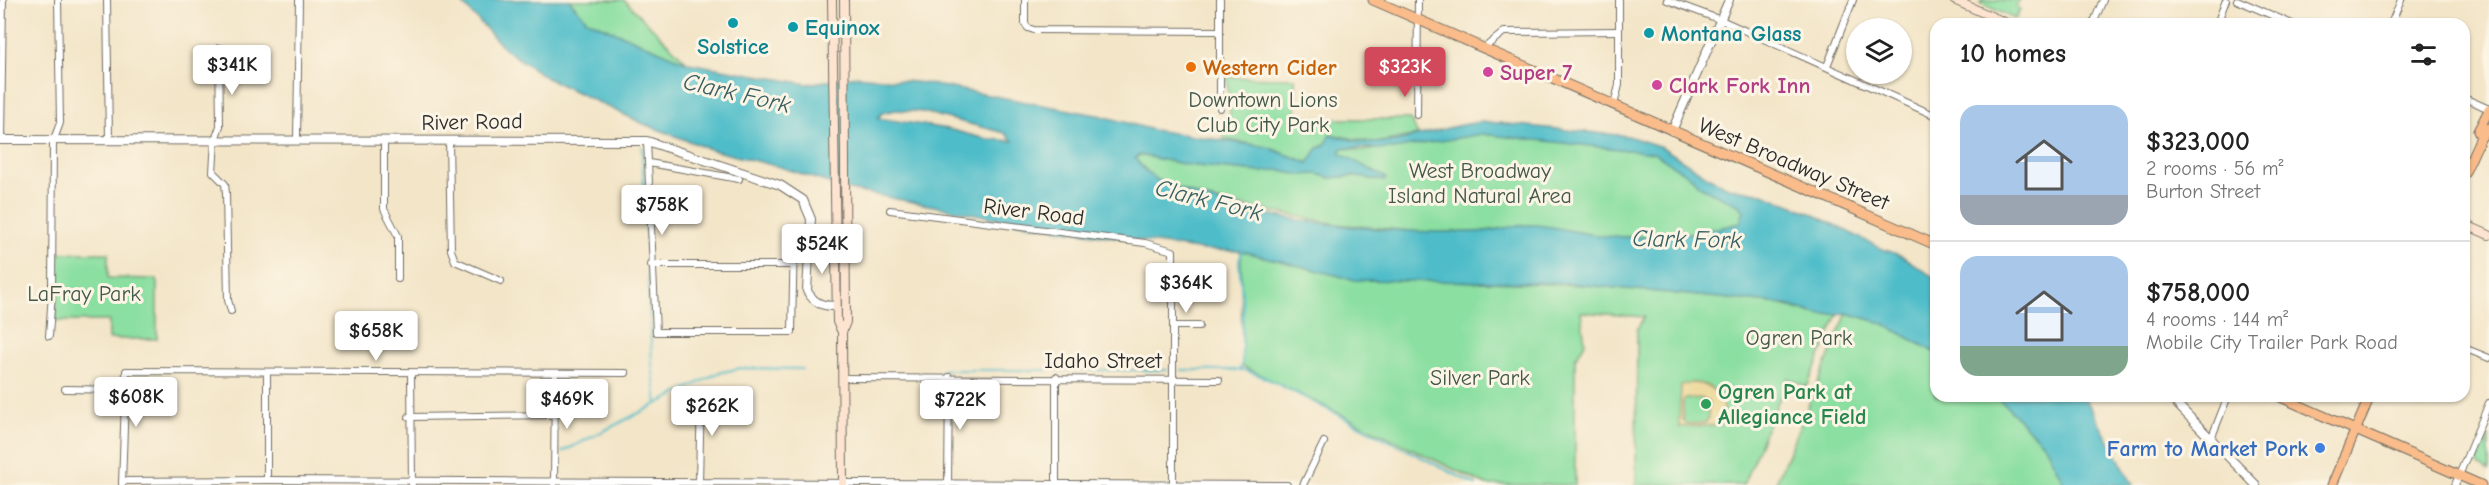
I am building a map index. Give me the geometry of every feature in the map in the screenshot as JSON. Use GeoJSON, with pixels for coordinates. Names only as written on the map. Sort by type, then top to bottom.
{"type":"FeatureCollection","features":[{"type":"Feature","properties":{"kind":"main road"},"geometry":{"type":"LineString","coordinates":[[832,0],[836,306],[837,322],[842,332]]}},
{"type":"Feature","properties":{"kind":"main road"},"geometry":{"type":"LineString","coordinates":[[843,483],[842,332],[846,322],[844,0]]}},
{"type":"Feature","properties":{"kind":"main road","name":"West Broadway Street"},"geometry":{"type":"LineString","coordinates":[[1373,0],[1930,242]]}},
{"type":"Feature","properties":{"kind":"main road"},"geometry":{"type":"LineString","coordinates":[[1954,0],[1995,18]]}},
{"type":"Feature","properties":{"kind":"main road"},"geometry":{"type":"LineString","coordinates":[[2481,137],[2478,130],[2488,109]]}},
{"type":"Feature","properties":{"kind":"main road"},"geometry":{"type":"LineString","coordinates":[[2470,161],[2481,137],[2489,128]]}},
{"type":"Feature","properties":{"kind":"main road"},"geometry":{"type":"LineString","coordinates":[[2470,227],[2489,235]]}},
{"type":"Feature","properties":{"kind":"main road"},"geometry":{"type":"LineString","coordinates":[[2292,402],[2481,485]]}},
{"type":"Feature","properties":{"kind":"main road"},"geometry":{"type":"LineString","coordinates":[[2332,485],[2367,402]]}},
{"type":"Feature","properties":{"kind":"street"},"geometry":{"type":"LineString","coordinates":[[1,140],[3,0]]}},
{"type":"Feature","properties":{"kind":"street"},"geometry":{"type":"LineString","coordinates":[[49,336],[52,293],[53,142],[60,123],[58,0]]}},
{"type":"Feature","properties":{"kind":"street"},"geometry":{"type":"LineString","coordinates":[[107,0],[109,139]]}},
{"type":"Feature","properties":{"kind":"street"},"geometry":{"type":"LineString","coordinates":[[297,139],[299,0]]}},
{"type":"Feature","properties":{"kind":"street"},"geometry":{"type":"LineString","coordinates":[[1025,0],[1025,24],[1028,28],[1220,31]]}},
{"type":"Feature","properties":{"kind":"street"},"geometry":{"type":"LineString","coordinates":[[1220,0],[1220,108]]}},
{"type":"Feature","properties":{"kind":"street"},"geometry":{"type":"LineString","coordinates":[[1417,116],[1418,0]]}},
{"type":"Feature","properties":{"kind":"street"},"geometry":{"type":"LineString","coordinates":[[1614,105],[1619,85],[1619,0]]}},
{"type":"Feature","properties":{"kind":"street"},"geometry":{"type":"LineString","coordinates":[[1667,0],[1721,20],[1930,113]]}},
{"type":"Feature","properties":{"kind":"street"},"geometry":{"type":"LineString","coordinates":[[1672,131],[1729,0]]}},
{"type":"Feature","properties":{"kind":"street"},"geometry":{"type":"LineString","coordinates":[[1827,66],[1853,0]]}},
{"type":"Feature","properties":{"kind":"street"},"geometry":{"type":"LineString","coordinates":[[2096,18],[2103,0]]}},
{"type":"Feature","properties":{"kind":"street"},"geometry":{"type":"LineString","coordinates":[[2219,18],[2226,0]]}},
{"type":"Feature","properties":{"kind":"street"},"geometry":{"type":"LineString","coordinates":[[2237,0],[2278,18]]}},
{"type":"Feature","properties":{"kind":"street"},"geometry":{"type":"LineString","coordinates":[[2394,18],[2401,0]]}},
{"type":"Feature","properties":{"kind":"street"},"geometry":{"type":"LineString","coordinates":[[1484,48],[1504,32],[1619,31]]}},
{"type":"Feature","properties":{"kind":"street"},"geometry":{"type":"LineString","coordinates":[[219,48],[220,126],[215,140],[213,172],[225,184],[228,300],[231,311]]}},
{"type":"Feature","properties":{"kind":"street"},"geometry":{"type":"LineString","coordinates":[[2470,101],[2488,109],[2489,100]]}},
{"type":"Feature","properties":{"kind":"street","name":"River Road"},"geometry":{"type":"LineString","coordinates":[[1,140],[53,142],[109,139],[647,141],[780,184],[803,200],[808,209],[810,231],[807,291],[813,300],[821,305],[836,306]]}},
{"type":"Feature","properties":{"kind":"street"},"geometry":{"type":"LineString","coordinates":[[384,140],[384,209],[398,237],[398,279]]}},
{"type":"Feature","properties":{"kind":"street"},"geometry":{"type":"LineString","coordinates":[[449,140],[451,250],[454,261],[501,281]]}},
{"type":"Feature","properties":{"kind":"street"},"geometry":{"type":"LineString","coordinates":[[647,141],[651,265],[656,332],[792,332],[794,237],[801,232],[810,231]]}},
{"type":"Feature","properties":{"kind":"street"},"geometry":{"type":"LineString","coordinates":[[649,163],[739,179]]}},
{"type":"Feature","properties":{"kind":"street","name":"River Road"},"geometry":{"type":"LineString","coordinates":[[890,210],[1145,243],[1173,251],[1174,327]]}},
{"type":"Feature","properties":{"kind":"street"},"geometry":{"type":"LineString","coordinates":[[651,265],[794,266]]}},
{"type":"Feature","properties":{"kind":"street"},"geometry":{"type":"LineString","coordinates":[[1173,484],[1174,327],[1199,326]]}},
{"type":"Feature","properties":{"kind":"street"},"geometry":{"type":"LineString","coordinates":[[2470,350],[2489,358]]}},
{"type":"Feature","properties":{"kind":"street"},"geometry":{"type":"LineString","coordinates":[[627,373],[411,374],[126,371],[122,483],[267,480],[412,483],[1287,485]]}},
{"type":"Feature","properties":{"kind":"street"},"geometry":{"type":"LineString","coordinates":[[267,372],[267,480]]}},
{"type":"Feature","properties":{"kind":"street"},"geometry":{"type":"LineString","coordinates":[[411,374],[409,417],[412,483]]}},
{"type":"Feature","properties":{"kind":"street"},"geometry":{"type":"LineString","coordinates":[[554,483],[555,374]]}},
{"type":"Feature","properties":{"kind":"street"},"geometry":{"type":"LineString","coordinates":[[948,484],[949,377]]}},
{"type":"Feature","properties":{"kind":"street"},"geometry":{"type":"LineString","coordinates":[[1056,377],[1056,484]]}},
{"type":"Feature","properties":{"kind":"street","name":"Idaho Street"},"geometry":{"type":"LineString","coordinates":[[842,378],[1056,377],[1220,380]]}},
{"type":"Feature","properties":{"kind":"street"},"geometry":{"type":"LineString","coordinates":[[65,389],[125,390]]}},
{"type":"Feature","properties":{"kind":"street"},"geometry":{"type":"LineString","coordinates":[[699,483],[701,391]]}},
{"type":"Feature","properties":{"kind":"street"},"geometry":{"type":"LineString","coordinates":[[2175,402],[2256,485]]}},
{"type":"Feature","properties":{"kind":"street"},"geometry":{"type":"LineString","coordinates":[[2211,439],[2226,402]]}},
{"type":"Feature","properties":{"kind":"street"},"geometry":{"type":"LineString","coordinates":[[2455,485],[2489,404]]}},
{"type":"Feature","properties":{"kind":"street"},"geometry":{"type":"LineString","coordinates":[[409,417],[555,415]]}},
{"type":"Feature","properties":{"kind":"street"},"geometry":{"type":"LineString","coordinates":[[1304,485],[1324,442]]}},
{"type":"Feature","properties":{"kind":"green space"},"geometry":{"type":"Polygon","coordinates":[[[569,0],[624,0],[688,63],[587,20],[569,0]]]}},
{"type":"Feature","properties":{"kind":"green space"},"geometry":{"type":"Polygon","coordinates":[[[1982,0],[2019,0],[2016,7],[2020,9],[2016,18],[2013,18],[1980,3],[1982,0]]]}},
{"type":"Feature","properties":{"kind":"green space","name":"Downtown Lions Club City Park"},"geometry":{"type":"Polygon","coordinates":[[[1227,77],[1295,78],[1296,113],[1314,119],[1410,119],[1418,135],[1375,143],[1330,134],[1326,144],[1317,149],[1309,163],[1267,147],[1224,139],[1223,127],[1230,114],[1227,77]]]}},
{"type":"Feature","properties":{"kind":"green space","name":"West Broadway Island Natural Area"},"geometry":{"type":"Polygon","coordinates":[[[1482,134],[1654,152],[1692,178],[1699,186],[1740,206],[1744,211],[1740,223],[1702,232],[1670,236],[1606,237],[1529,225],[1477,232],[1422,232],[1337,224],[1207,199],[1156,180],[1134,158],[1140,155],[1188,165],[1260,172],[1278,170],[1299,175],[1318,173],[1329,178],[1352,176],[1384,181],[1385,178],[1340,153],[1342,148],[1363,151],[1482,134]]]}},
{"type":"Feature","properties":{"kind":"green space","name":"Silver Park"},"geometry":{"type":"Polygon","coordinates":[[[1241,251],[1348,278],[1585,285],[1773,303],[1821,315],[1838,314],[1807,387],[1788,378],[1743,485],[1636,485],[1637,329],[1644,317],[1581,312],[1585,343],[1575,359],[1575,485],[1486,485],[1242,366],[1241,251]]]}},
{"type":"Feature","properties":{"kind":"green space","name":"LaFray Park"},"geometry":{"type":"Polygon","coordinates":[[[56,253],[108,253],[108,278],[157,279],[157,339],[109,339],[109,321],[56,321],[56,253]]]}},
{"type":"Feature","properties":{"kind":"green space"},"geometry":{"type":"Polygon","coordinates":[[[1847,313],[1882,323],[1930,350],[1930,402],[2002,402],[2045,446],[2065,485],[1775,485],[1847,313]]]}},
{"type":"Feature","properties":{"kind":"green space"},"geometry":{"type":"Polygon","coordinates":[[[2489,436],[2489,472],[2477,464],[2489,436]]]}},
{"type":"Feature","properties":{"kind":"sand"},"geometry":{"type":"Polygon","coordinates":[[[1699,384],[1713,390],[1718,395],[1724,409],[1721,425],[1679,427],[1681,385],[1699,384]],[[1703,398],[1683,401],[1683,420],[1686,424],[1705,423],[1708,419],[1708,402],[1703,398]]]}},
{"type":"Feature","properties":{"kind":"water","name":"Clark Fork"},"geometry":{"type":"Polygon","coordinates":[[[459,0],[569,0],[587,20],[688,63],[807,84],[857,76],[924,83],[1102,116],[1153,130],[1267,147],[1308,163],[1317,149],[1326,144],[1330,134],[1358,141],[1389,142],[1473,123],[1488,122],[1628,136],[1662,147],[1711,179],[1730,188],[1763,194],[1811,213],[1880,248],[1902,256],[1930,275],[1930,350],[1882,323],[1847,313],[1821,315],[1783,304],[1565,283],[1355,280],[1241,251],[1203,250],[1032,225],[850,190],[780,167],[712,150],[644,124],[547,78],[506,50],[459,0]],[[896,110],[882,113],[878,118],[948,129],[986,139],[1013,141],[1005,133],[923,112],[896,110]],[[1482,134],[1393,149],[1342,148],[1340,153],[1386,178],[1384,181],[1352,176],[1329,178],[1318,174],[1299,175],[1278,170],[1260,172],[1188,165],[1140,155],[1135,158],[1154,178],[1191,194],[1270,215],[1356,227],[1474,232],[1529,225],[1605,236],[1656,237],[1740,223],[1744,211],[1740,206],[1699,186],[1692,178],[1654,153],[1482,134]]]}},
{"type":"Feature","properties":{"kind":"water"},"geometry":{"type":"Polygon","coordinates":[[[2002,402],[2087,402],[2133,485],[2065,485],[2045,446],[2002,402]]]}},
{"type":"Feature","properties":{"kind":"waterway"},"geometry":{"type":"LineString","coordinates":[[642,147],[652,364],[657,404]]}},
{"type":"Feature","properties":{"kind":"waterway"},"geometry":{"type":"LineString","coordinates":[[1239,370],[1242,366],[1243,309],[1239,260],[1243,249]]}},
{"type":"Feature","properties":{"kind":"waterway"},"geometry":{"type":"LineString","coordinates":[[562,452],[718,373],[741,368],[802,369]]}},
{"type":"Feature","properties":{"kind":"waterway"},"geometry":{"type":"LineString","coordinates":[[942,370],[1049,370]]}},
{"type":"Feature","properties":{"kind":"waterway"},"geometry":{"type":"LineString","coordinates":[[1056,370],[1167,370]]}},
{"type":"Feature","properties":{"kind":"waterway"},"geometry":{"type":"LineString","coordinates":[[1181,370],[1245,370],[1266,378],[1476,485]]}},
{"type":"Feature","properties":{"kind":"place","name":"Solstice"},"geometry":{"type":"Point","coordinates":[733,23]}},
{"type":"Feature","properties":{"kind":"place","name":"Equinox"},"geometry":{"type":"Point","coordinates":[793,27]}},
{"type":"Feature","properties":{"kind":"place","name":"Montana Glass"},"geometry":{"type":"Point","coordinates":[1649,33]}},
{"type":"Feature","properties":{"kind":"place","name":"Western Cider"},"geometry":{"type":"Point","coordinates":[1191,67]}},
{"type":"Feature","properties":{"kind":"place","name":"Super 7"},"geometry":{"type":"Point","coordinates":[1488,72]}},
{"type":"Feature","properties":{"kind":"place","name":"Clark Fork Inn"},"geometry":{"type":"Point","coordinates":[1657,85]}},
{"type":"Feature","properties":{"kind":"place","name":"Ogren Park at Allegiance Field"},"geometry":{"type":"Point","coordinates":[1706,404]}},
{"type":"Feature","properties":{"kind":"place","name":"Farm to Market Pork"},"geometry":{"type":"Point","coordinates":[2320,448]}},
{"type":"Feature","properties":{"kind":"park label","name":"Ogren Park"},"geometry":{"type":"Point","coordinates":[1799,337]}}]}
